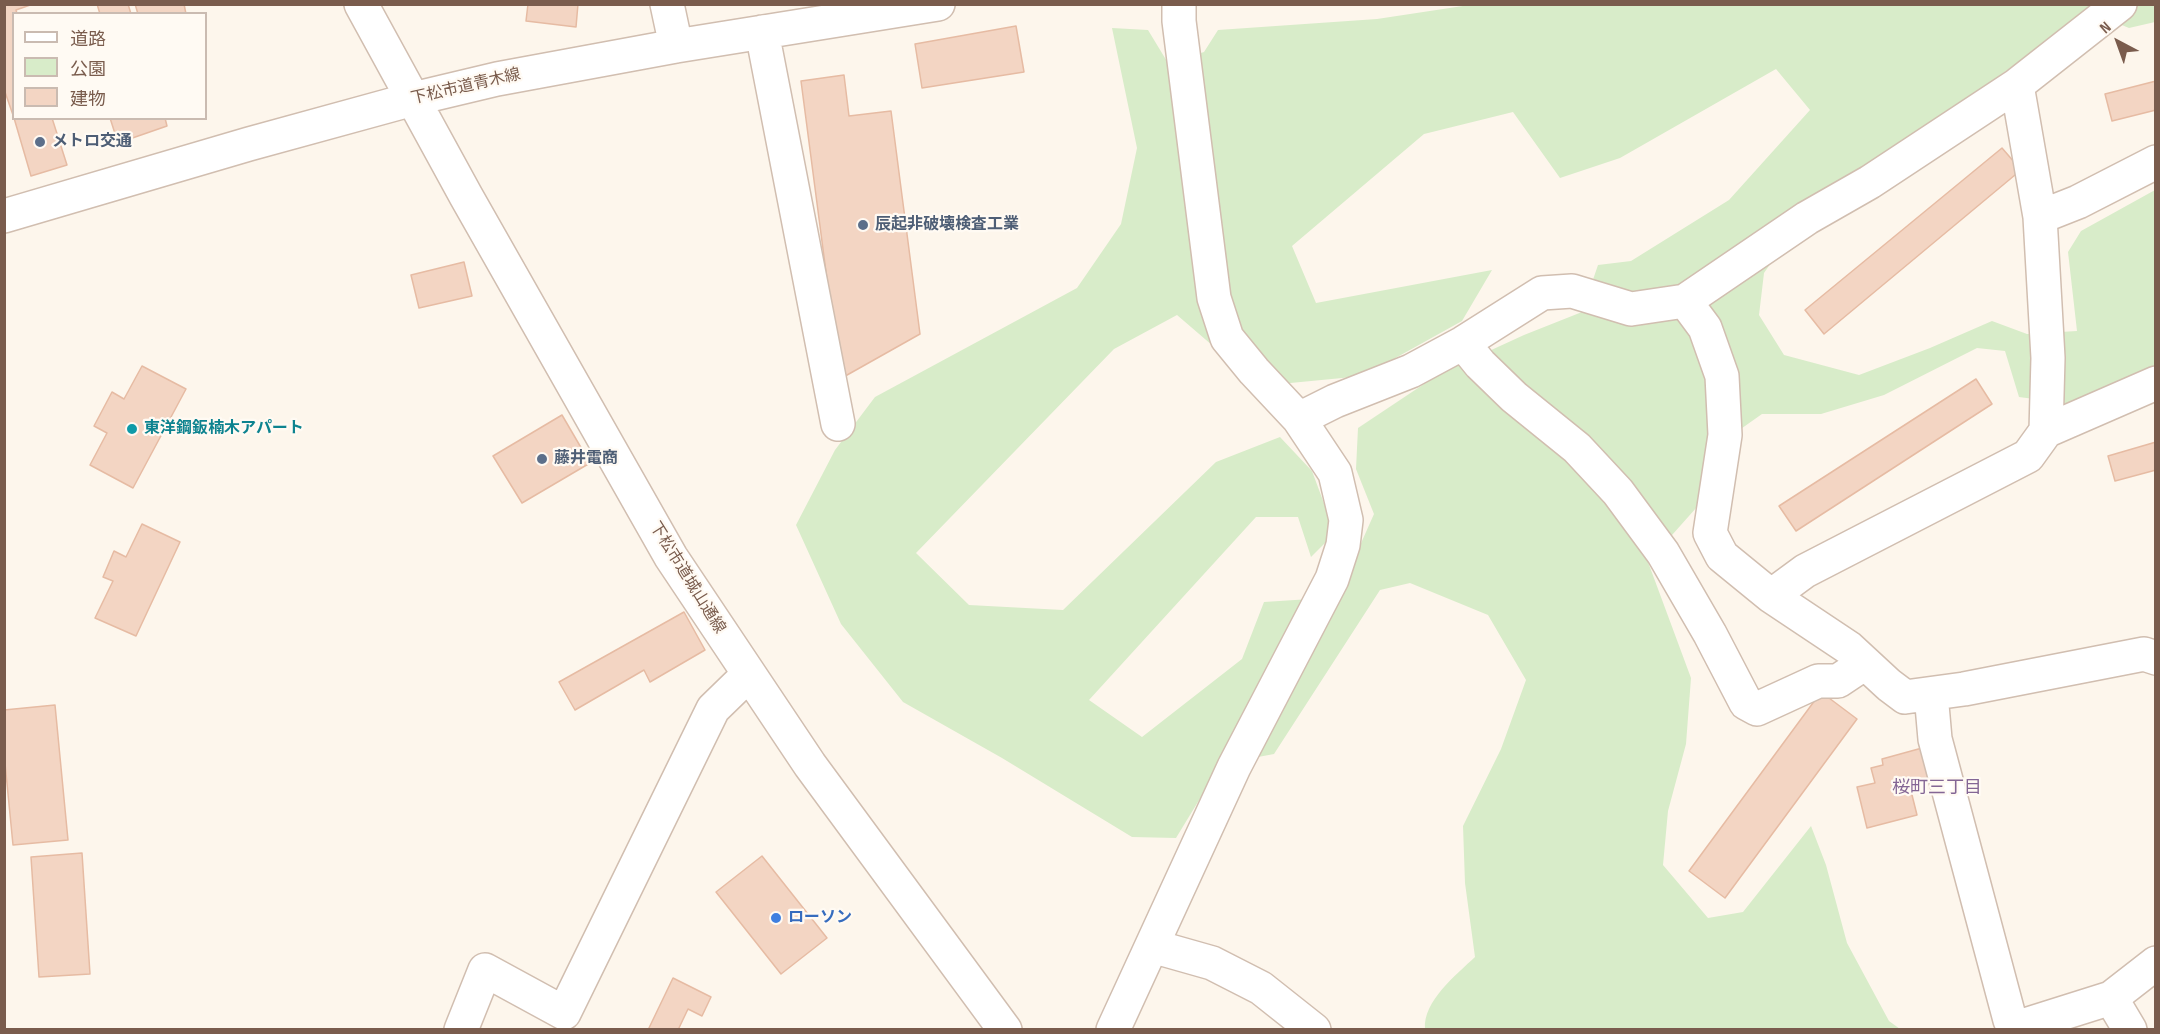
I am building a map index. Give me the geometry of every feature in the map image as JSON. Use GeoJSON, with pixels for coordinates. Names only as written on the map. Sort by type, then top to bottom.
{"type":"FeatureCollection","features":[{"type":"Feature","properties":{"kind":"street","name":"下松市道城山通線"},"geometry":{"type":"LineString","coordinates":[[361,4],[466,196],[671,556],[810,765],[1005,1029]]}},
{"type":"Feature","properties":{"kind":"street"},"geometry":{"type":"LineString","coordinates":[[667,4],[676,46]]}},
{"type":"Feature","properties":{"kind":"street","name":"下松市道青木線"},"geometry":{"type":"LineString","coordinates":[[4,216],[238,147],[413,99],[497,79],[676,46],[938,4]]}},
{"type":"Feature","properties":{"kind":"street"},"geometry":{"type":"LineString","coordinates":[[1113,1029],[1234,767],[1332,579],[1343,545],[1346,520],[1335,473],[1299,419],[1227,338],[1214,298],[1179,21],[1179,4]]}},
{"type":"Feature","properties":{"kind":"street"},"geometry":{"type":"LineString","coordinates":[[1299,419],[1335,401],[1411,371],[1463,343],[1542,293],[1572,291],[1631,309],[1685,301],[1807,218],[1870,182],[2017,85],[2120,4]]}},
{"type":"Feature","properties":{"kind":"street"},"geometry":{"type":"LineString","coordinates":[[762,32],[838,424]]}},
{"type":"Feature","properties":{"kind":"street"},"geometry":{"type":"LineString","coordinates":[[2017,85],[2040,216],[2048,358],[2046,431]]}},
{"type":"Feature","properties":{"kind":"street"},"geometry":{"type":"LineString","coordinates":[[2040,216],[2078,202],[2156,162]]}},
{"type":"Feature","properties":{"kind":"street"},"geometry":{"type":"LineString","coordinates":[[1685,301],[1705,328],[1722,376],[1725,435],[1710,533],[1722,556],[1771,596],[1849,648],[1905,697],[2144,654],[2156,658]]}},
{"type":"Feature","properties":{"kind":"street"},"geometry":{"type":"LineString","coordinates":[[1463,343],[1480,364],[1514,397],[1577,448],[1618,492],[1663,553],[1710,633],[1746,703],[1756,709],[1818,681],[1838,681],[1865,663]]}},
{"type":"Feature","properties":{"kind":"street"},"geometry":{"type":"LineString","coordinates":[[1771,596],[1805,571],[2028,456],[2046,431],[2156,384]]}},
{"type":"Feature","properties":{"kind":"street"},"geometry":{"type":"LineString","coordinates":[[461,1029],[485,970],[564,1012],[713,709],[748,675]]}},
{"type":"Feature","properties":{"kind":"street"},"geometry":{"type":"LineString","coordinates":[[1931,694],[1935,739],[2010,1020],[2019,1027],[2111,999],[2156,963]]}},
{"type":"Feature","properties":{"kind":"street"},"geometry":{"type":"LineString","coordinates":[[1152,946],[1212,963],[1261,988],[1314,1029]]}},
{"type":"Feature","properties":{"kind":"street"},"geometry":{"type":"LineString","coordinates":[[2111,999],[2130,1029]]}},
{"type":"Feature","properties":{"kind":"green space"},"geometry":{"type":"Polygon","coordinates":[[[1476,4],[2155,5],[2155,22],[2129,28],[2088,11],[1947,114],[1814,201],[1764,273],[1759,315],[1784,355],[1859,375],[1992,321],[2027,334],[2077,331],[2068,252],[2081,231],[2155,190],[2155,372],[2079,405],[2019,397],[2005,351],[1977,348],[1884,395],[1821,414],[1762,414],[1711,450],[1705,498],[1648,562],[1691,678],[1686,744],[1668,811],[1663,865],[1708,918],[1743,912],[1811,826],[1826,865],[1847,943],[1889,1021],[1900,1029],[1425,1029],[1429,1008],[1435,999],[1450,980],[1475,957],[1465,883],[1463,826],[1501,749],[1526,680],[1488,615],[1410,583],[1380,590],[1274,754],[1221,764],[1176,838],[1132,837],[1002,758],[903,702],[841,624],[796,525],[835,450],[875,397],[1077,288],[1121,224],[1137,148],[1112,28],[1148,30],[1168,63],[1204,52],[1218,30],[1377,19],[1476,4]],[[1776,69],[1620,158],[1560,178],[1513,112],[1424,134],[1292,246],[1316,303],[1492,270],[1462,321],[1363,376],[1280,384],[1234,364],[1177,315],[1114,349],[916,553],[969,605],[1063,610],[1216,462],[1280,437],[1312,471],[1335,533],[1311,557],[1298,517],[1256,517],[1089,700],[1142,737],[1242,659],[1264,602],[1341,597],[1374,514],[1356,469],[1358,428],[1439,374],[1524,335],[1582,312],[1598,265],[1631,261],[1729,200],[1810,110],[1776,69]]]}},
{"type":"Feature","properties":{"kind":"building","name":"メトロ交通"},"geometry":{"type":"Polygon","coordinates":[[[4,4],[33,4],[12,12],[12,112],[4,89],[4,4]]]}},
{"type":"Feature","properties":{"kind":"building"},"geometry":{"type":"Polygon","coordinates":[[[97,4],[128,4],[130,12],[99,12],[97,4]]]}},
{"type":"Feature","properties":{"kind":"building"},"geometry":{"type":"Polygon","coordinates":[[[135,4],[184,4],[186,12],[137,12],[135,4]]]}},
{"type":"Feature","properties":{"kind":"building"},"geometry":{"type":"Polygon","coordinates":[[[528,4],[578,4],[576,27],[526,21],[528,4]]]}},
{"type":"Feature","properties":{"kind":"building"},"geometry":{"type":"Polygon","coordinates":[[[1016,26],[1024,72],[922,88],[915,44],[1016,26]]]}},
{"type":"Feature","properties":{"kind":"building","name":"辰起非破壊検査工業"},"geometry":{"type":"Polygon","coordinates":[[[844,75],[849,116],[891,111],[920,334],[840,379],[801,81],[844,75]]]}},
{"type":"Feature","properties":{"kind":"building"},"geometry":{"type":"Polygon","coordinates":[[[2156,81],[2156,110],[2112,121],[2105,94],[2156,81]]]}},
{"type":"Feature","properties":{"kind":"building","name":"メトロ交通"},"geometry":{"type":"Polygon","coordinates":[[[15,120],[53,120],[67,165],[31,176],[15,120]]]}},
{"type":"Feature","properties":{"kind":"building","name":"メトロ交通"},"geometry":{"type":"Polygon","coordinates":[[[111,120],[166,120],[167,126],[118,143],[111,120]]]}},
{"type":"Feature","properties":{"kind":"building"},"geometry":{"type":"Polygon","coordinates":[[[2002,148],[2021,170],[1824,334],[1805,310],[2002,148]]]}},
{"type":"Feature","properties":{"kind":"building"},"geometry":{"type":"Polygon","coordinates":[[[464,262],[472,296],[419,308],[411,275],[464,262]]]}},
{"type":"Feature","properties":{"kind":"building","name":"東洋鋼鈑楠木アパート"},"geometry":{"type":"Polygon","coordinates":[[[142,366],[186,389],[133,488],[90,465],[107,433],[94,426],[112,392],[124,399],[142,366]]]}},
{"type":"Feature","properties":{"kind":"building"},"geometry":{"type":"Polygon","coordinates":[[[1976,379],[1992,404],[1796,531],[1779,506],[1976,379]]]}},
{"type":"Feature","properties":{"kind":"building","name":"藤井電商"},"geometry":{"type":"Polygon","coordinates":[[[562,415],[590,463],[522,503],[493,456],[562,415]]]}},
{"type":"Feature","properties":{"kind":"building"},"geometry":{"type":"Polygon","coordinates":[[[2156,442],[2156,470],[2115,481],[2108,456],[2156,442]]]}},
{"type":"Feature","properties":{"kind":"building"},"geometry":{"type":"Polygon","coordinates":[[[142,524],[180,542],[136,636],[95,618],[113,581],[103,577],[114,551],[126,557],[142,524]]]}},
{"type":"Feature","properties":{"kind":"building"},"geometry":{"type":"Polygon","coordinates":[[[684,612],[705,650],[650,682],[644,670],[575,710],[559,682],[684,612]]]}},
{"type":"Feature","properties":{"kind":"building"},"geometry":{"type":"Polygon","coordinates":[[[1821,692],[1857,719],[1725,898],[1689,871],[1821,692]]]}},
{"type":"Feature","properties":{"kind":"building"},"geometry":{"type":"Polygon","coordinates":[[[55,705],[68,840],[13,845],[4,753],[4,710],[55,705]]]}},
{"type":"Feature","properties":{"kind":"building"},"geometry":{"type":"Polygon","coordinates":[[[1922,748],[1930,781],[1910,787],[1917,815],[1867,828],[1857,787],[1875,783],[1871,768],[1883,765],[1882,759],[1922,748]]]}},
{"type":"Feature","properties":{"kind":"building"},"geometry":{"type":"Polygon","coordinates":[[[82,853],[90,974],[39,977],[31,857],[82,853]]]}},
{"type":"Feature","properties":{"kind":"building"},"geometry":{"type":"Polygon","coordinates":[[[762,856],[827,938],[781,974],[716,892],[762,856]]]}},
{"type":"Feature","properties":{"kind":"building"},"geometry":{"type":"Polygon","coordinates":[[[673,978],[711,997],[702,1016],[688,1009],[678,1030],[648,1030],[673,978]]]}},
{"type":"Feature","properties":{"kind":"place","name":"メトロ交通"},"geometry":{"type":"Point","coordinates":[40,142]}},
{"type":"Feature","properties":{"kind":"place","name":"辰起非破壊検査工業"},"geometry":{"type":"Point","coordinates":[863,225]}},
{"type":"Feature","properties":{"kind":"place","name":"東洋鋼鈑楠木アパート"},"geometry":{"type":"Point","coordinates":[132,429]}},
{"type":"Feature","properties":{"kind":"place","name":"藤井電商"},"geometry":{"type":"Point","coordinates":[542,459]}},
{"type":"Feature","properties":{"kind":"place","name":"ローソン"},"geometry":{"type":"Point","coordinates":[776,918]}},
{"type":"Feature","properties":{"kind":"district","name":"桜町三丁目"},"geometry":{"type":"Point","coordinates":[1937,788]}}]}
